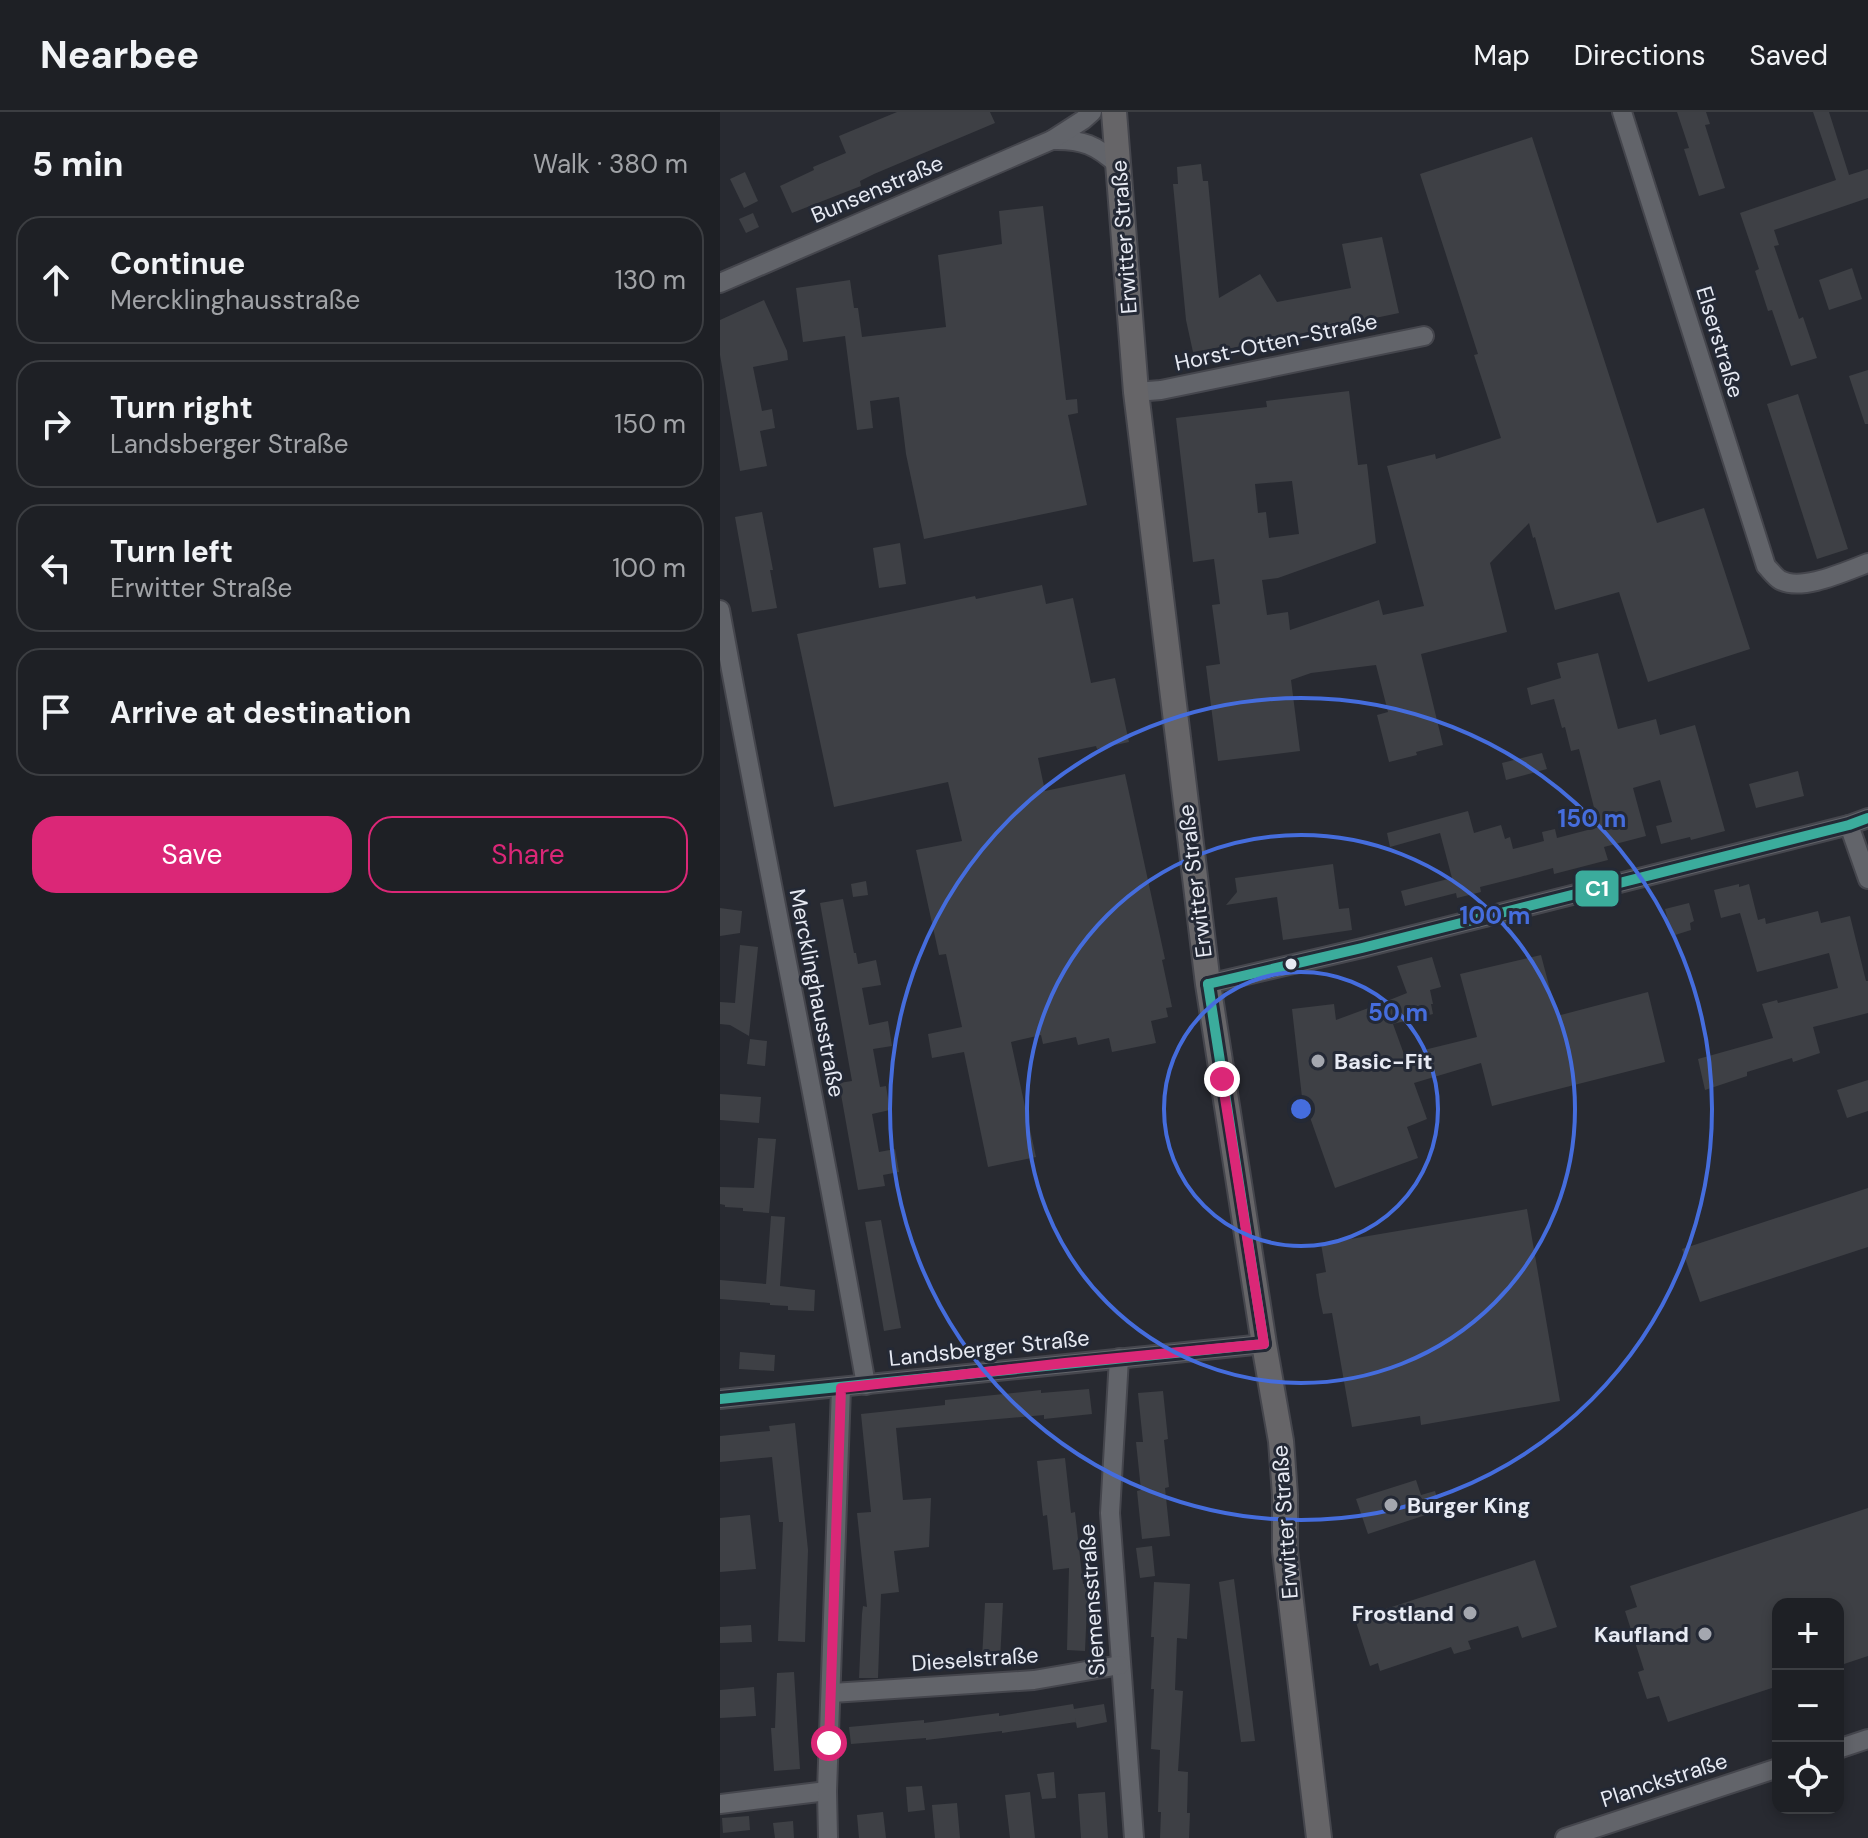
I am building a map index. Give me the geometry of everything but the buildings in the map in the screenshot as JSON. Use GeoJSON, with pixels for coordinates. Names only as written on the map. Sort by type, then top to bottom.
{"type":"FeatureCollection","features":[{"type":"Feature","properties":{"kind":"main road","name":"Erwitter Straße"},"geometry":{"type":"LineString","coordinates":[[1114,112],[1136,392],[1208,984],[1281,1441],[1285,1551],[1319,1838]]}},
{"type":"Feature","properties":{"kind":"street","name":"Bunsenstraße"},"geometry":{"type":"LineString","coordinates":[[720,283],[1052,140],[1092,112]]}},
{"type":"Feature","properties":{"kind":"street","name":"Elserstraße"},"geometry":{"type":"LineString","coordinates":[[1622,112],[1766,566],[1781,581],[1798,584],[1868,563]]}},
{"type":"Feature","properties":{"kind":"street"},"geometry":{"type":"LineString","coordinates":[[1052,140],[1072,139],[1086,143],[1103,150],[1119,166]]}},
{"type":"Feature","properties":{"kind":"street","name":"Horst-Otten-Straße"},"geometry":{"type":"LineString","coordinates":[[1136,392],[1161,390],[1424,336]]}},
{"type":"Feature","properties":{"kind":"street","name":"Mercklinghausstraße"},"geometry":{"type":"LineString","coordinates":[[720,610],[866,1385]]}},
{"type":"Feature","properties":{"kind":"street"},"geometry":{"type":"LineString","coordinates":[[1208,984],[1362,948],[1868,818]]}},
{"type":"Feature","properties":{"kind":"street"},"geometry":{"type":"LineString","coordinates":[[1849,825],[1868,879]]}},
{"type":"Feature","properties":{"kind":"street","name":"Landsberger Straße"},"geometry":{"type":"LineString","coordinates":[[720,1399],[1264,1344]]}},
{"type":"Feature","properties":{"kind":"street","name":"Siemensstraße"},"geometry":{"type":"LineString","coordinates":[[1119,1358],[1110,1513],[1134,1838]]}},
{"type":"Feature","properties":{"kind":"street"},"geometry":{"type":"LineString","coordinates":[[828,1838],[841,1388]]}},
{"type":"Feature","properties":{"kind":"street","name":"Dieselstraße"},"geometry":{"type":"LineString","coordinates":[[832,1693],[1034,1680],[1120,1665]]}},
{"type":"Feature","properties":{"kind":"street"},"geometry":{"type":"LineString","coordinates":[[1844,1747],[1868,1739]]}},
{"type":"Feature","properties":{"kind":"street","name":"Planckstraße"},"geometry":{"type":"LineString","coordinates":[[1565,1838],[1772,1770]]}},
{"type":"Feature","properties":{"kind":"street"},"geometry":{"type":"LineString","coordinates":[[720,1804],[827,1791]]}},
{"type":"Feature","properties":{"kind":"transit line","name":"C1"},"geometry":{"type":"LineString","coordinates":[[1208,984],[1362,948],[1868,818]]}},
{"type":"Feature","properties":{"kind":"transit line","name":"C1"},"geometry":{"type":"LineString","coordinates":[[1208,984],[1264,1344]]}},
{"type":"Feature","properties":{"kind":"transit line","name":"C1"},"geometry":{"type":"LineString","coordinates":[[720,1399],[1264,1344]]}},
{"type":"Feature","properties":{"kind":"place","name":"Basic-Fit"},"geometry":{"type":"Point","coordinates":[1318,1061]}},
{"type":"Feature","properties":{"kind":"place","name":"Burger King"},"geometry":{"type":"Point","coordinates":[1391,1505]}},
{"type":"Feature","properties":{"kind":"place","name":"Frostland"},"geometry":{"type":"Point","coordinates":[1470,1613]}},
{"type":"Feature","properties":{"kind":"place","name":"Kaufland"},"geometry":{"type":"Point","coordinates":[1705,1634]}},
{"type":"Feature","properties":{"kind":"route"},"geometry":{"type":"LineString","coordinates":[[829,1743],[841,1388],[1264,1344],[1222,1079]]}}]}
